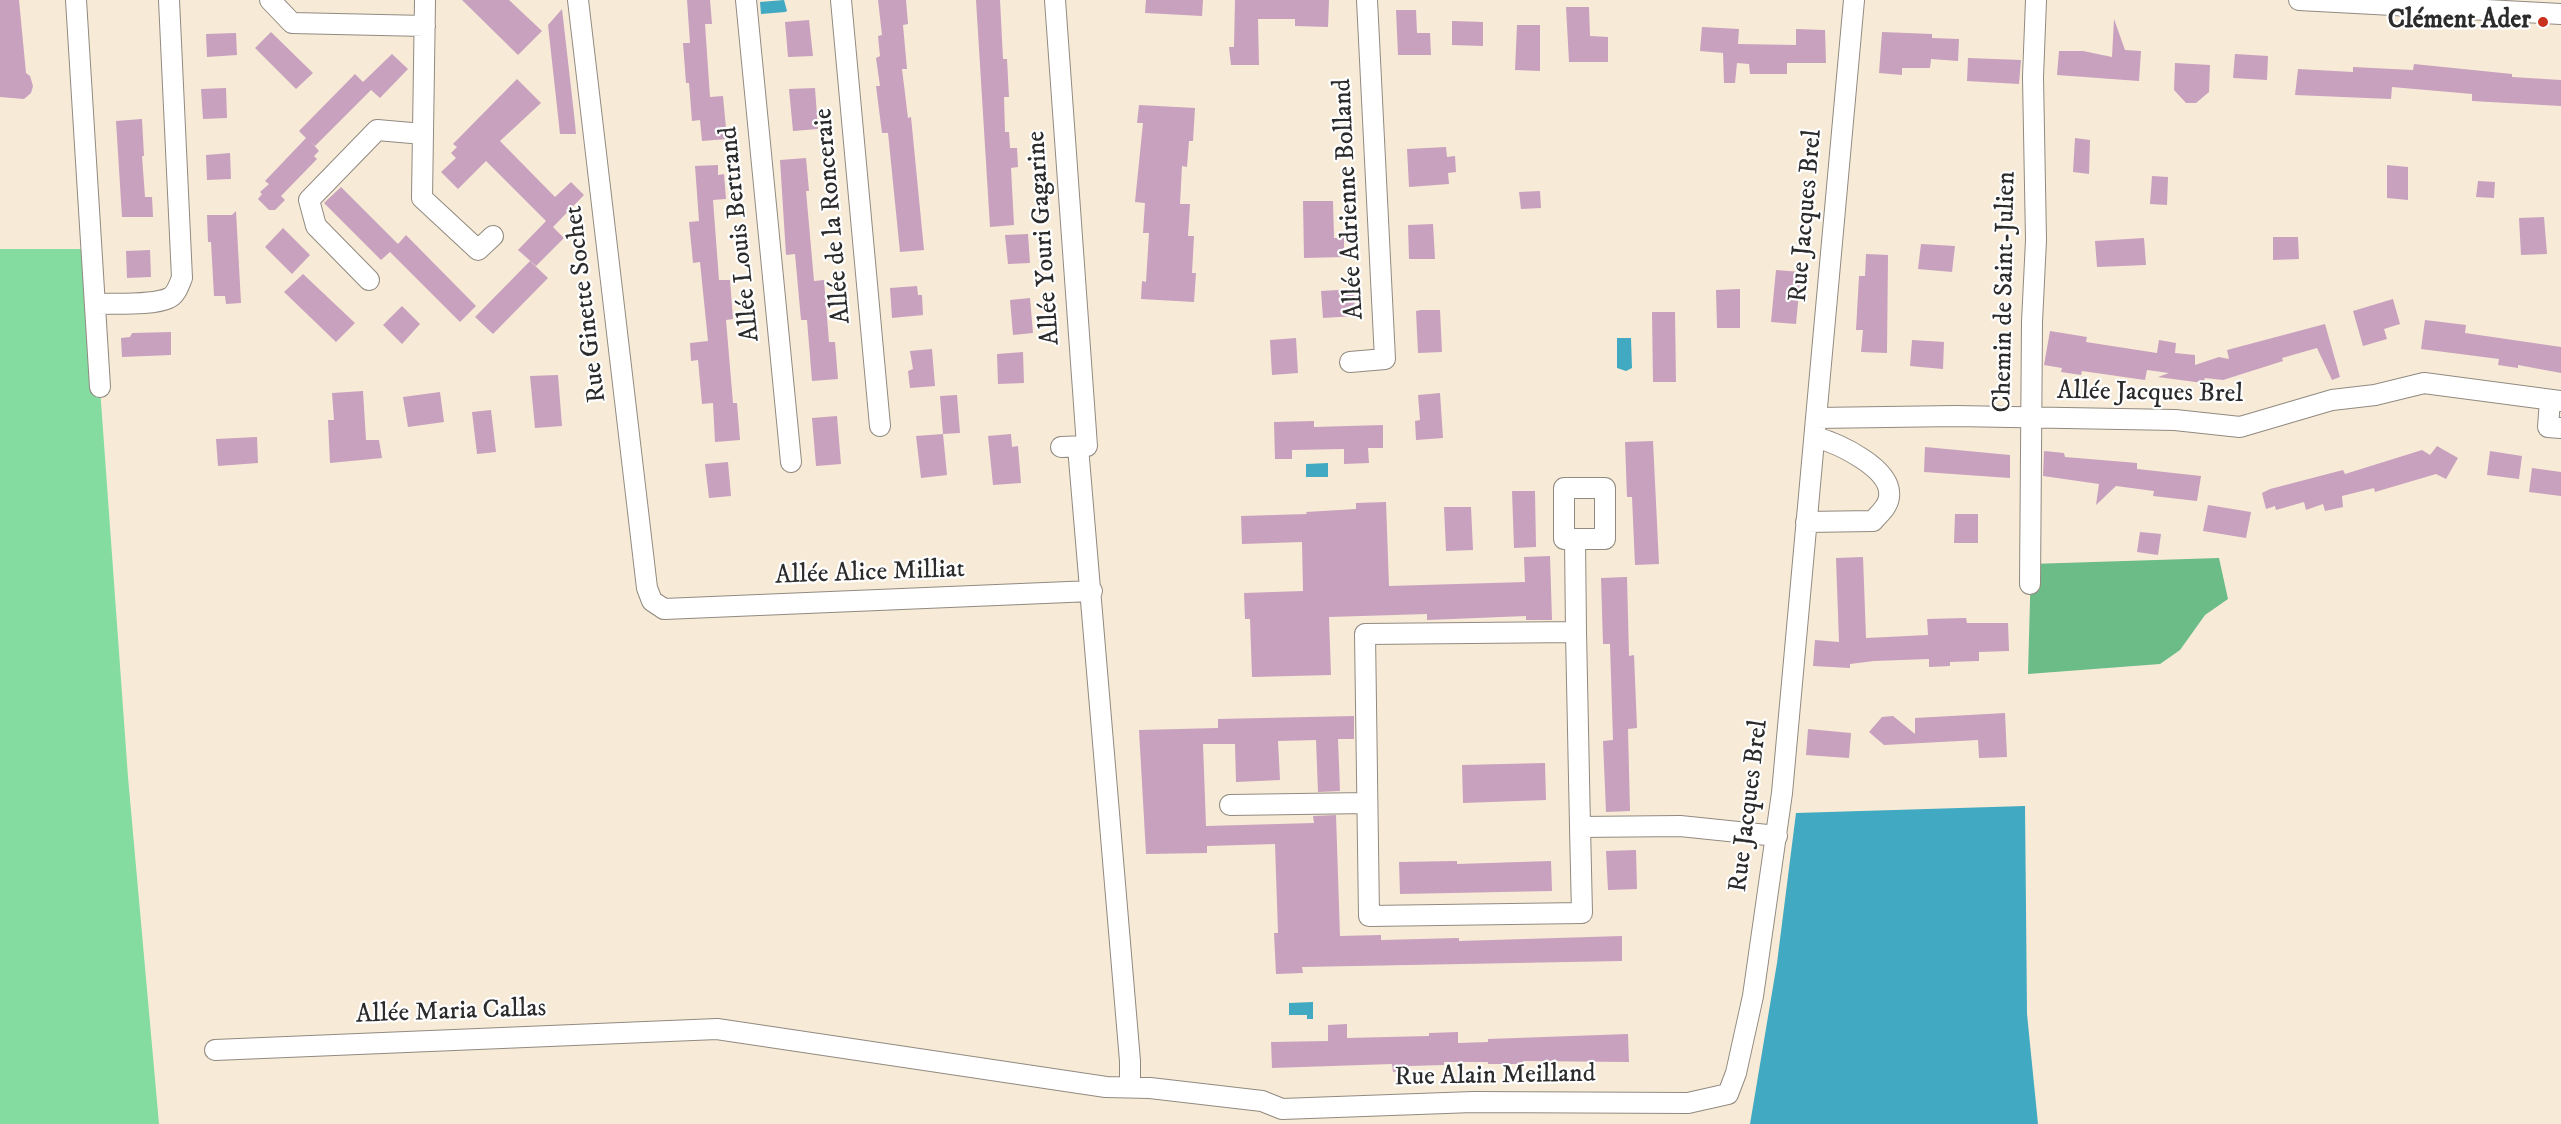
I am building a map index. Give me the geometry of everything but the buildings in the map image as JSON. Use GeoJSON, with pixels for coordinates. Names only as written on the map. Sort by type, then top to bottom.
{"type":"FeatureCollection","features":[{"type":"Feature","properties":{"kind":"street"},"geometry":{"type":"LineString","coordinates":[[76,0],[100,387]]}},
{"type":"Feature","properties":{"kind":"street"},"geometry":{"type":"LineString","coordinates":[[95,304],[156,301],[169,298],[175,293],[182,278],[169,0]]}},
{"type":"Feature","properties":{"kind":"street"},"geometry":{"type":"LineString","coordinates":[[270,0],[292,23],[425,26]]}},
{"type":"Feature","properties":{"kind":"street"},"geometry":{"type":"LineString","coordinates":[[425,0],[422,198],[478,250],[493,236]]}},
{"type":"Feature","properties":{"kind":"street","name":"Rue Ginette Sochet"},"geometry":{"type":"LineString","coordinates":[[578,0],[647,588],[652,601]]}},
{"type":"Feature","properties":{"kind":"street","name":"Allée Louis Bertrand"},"geometry":{"type":"LineString","coordinates":[[746,0],[791,462]]}},
{"type":"Feature","properties":{"kind":"street","name":"Allée de la Ronceraie"},"geometry":{"type":"LineString","coordinates":[[841,0],[880,426]]}},
{"type":"Feature","properties":{"kind":"street","name":"Allée Youri Gagarine"},"geometry":{"type":"LineString","coordinates":[[1055,0],[1088,446],[1070,447],[1092,591]]}},
{"type":"Feature","properties":{"kind":"street","name":"Allée Adrienne Bolland"},"geometry":{"type":"LineString","coordinates":[[1350,362],[1385,359],[1367,0]]}},
{"type":"Feature","properties":{"kind":"street","name":"Rue Jacques Brel"},"geometry":{"type":"LineString","coordinates":[[1728,1094],[1736,1073],[1753,996],[1768,879],[1776,836],[1854,0]]}},
{"type":"Feature","properties":{"kind":"street","name":"Chemin de Saint-Julien"},"geometry":{"type":"LineString","coordinates":[[2030,585],[2031,419],[2036,240],[2033,77],[2036,0]]}},
{"type":"Feature","properties":{"kind":"street"},"geometry":{"type":"LineString","coordinates":[[2299,0],[2561,14]]}},
{"type":"Feature","properties":{"kind":"street"},"geometry":{"type":"LineString","coordinates":[[369,280],[316,226],[309,200],[377,130],[423,134]]}},
{"type":"Feature","properties":{"kind":"street","name":"Allée Jacques Brel"},"geometry":{"type":"LineString","coordinates":[[1815,428],[1956,416],[2175,420],[2240,427],[2332,400],[2375,395],[2424,383],[2556,400],[2548,427],[2561,428]]}},
{"type":"Feature","properties":{"kind":"street"},"geometry":{"type":"LineString","coordinates":[[1806,522],[1873,521],[1884,510],[1889,497],[1887,485],[1866,462],[1815,428]]}},
{"type":"Feature","properties":{"kind":"street"},"geometry":{"type":"LineString","coordinates":[[1575,538],[1582,913],[1369,916],[1365,634],[1576,632]]}},
{"type":"Feature","properties":{"kind":"street"},"geometry":{"type":"LineString","coordinates":[[1092,591],[1107,801],[1130,1061],[1130,1088]]}},
{"type":"Feature","properties":{"kind":"street","name":"Allée Alice Milliat"},"geometry":{"type":"LineString","coordinates":[[652,601],[664,609],[1092,591]]}},
{"type":"Feature","properties":{"kind":"street"},"geometry":{"type":"LineString","coordinates":[[1230,805],[1367,803]]}},
{"type":"Feature","properties":{"kind":"street"},"geometry":{"type":"LineString","coordinates":[[1580,827],[1680,826],[1776,836]]}},
{"type":"Feature","properties":{"kind":"street","name":"Allée Maria Callas"},"geometry":{"type":"LineString","coordinates":[[216,1050],[717,1029],[1106,1087],[1130,1088]]}},
{"type":"Feature","properties":{"kind":"street","name":"Rue Alain Meilland"},"geometry":{"type":"LineString","coordinates":[[1130,1088],[1150,1088],[1262,1101],[1282,1108],[1473,1102],[1688,1103],[1728,1094]]}},
{"type":"Feature","properties":{"kind":"green space"},"geometry":{"type":"Polygon","coordinates":[[[0,249],[90,249],[128,777],[159,1124],[0,1124],[0,249]]]}},
{"type":"Feature","properties":{"kind":"green space"},"geometry":{"type":"Polygon","coordinates":[[[2219,558],[2228,599],[2205,615],[2180,650],[2160,664],[2028,674],[2031,564],[2219,558]]]}},
{"type":"Feature","properties":{"kind":"water"},"geometry":{"type":"Polygon","coordinates":[[[784,0],[787,11],[761,14],[760,2],[784,0]]]}},
{"type":"Feature","properties":{"kind":"water"},"geometry":{"type":"Polygon","coordinates":[[[1617,338],[1631,338],[1632,368],[1626,371],[1617,368],[1617,338]]]}},
{"type":"Feature","properties":{"kind":"water"},"geometry":{"type":"Polygon","coordinates":[[[1328,463],[1328,477],[1306,477],[1306,464],[1328,463]]]}},
{"type":"Feature","properties":{"kind":"water"},"geometry":{"type":"Polygon","coordinates":[[[2025,806],[2027,1014],[2038,1124],[1750,1124],[1777,963],[1796,813],[2025,806]]]}},
{"type":"Feature","properties":{"kind":"water"},"geometry":{"type":"Polygon","coordinates":[[[1313,1002],[1313,1019],[1307,1019],[1307,1015],[1289,1015],[1289,1003],[1313,1002]]]}},
{"type":"Feature","properties":{"kind":"place","name":"Clément Ader"},"geometry":{"type":"Point","coordinates":[2543,22]}}]}
